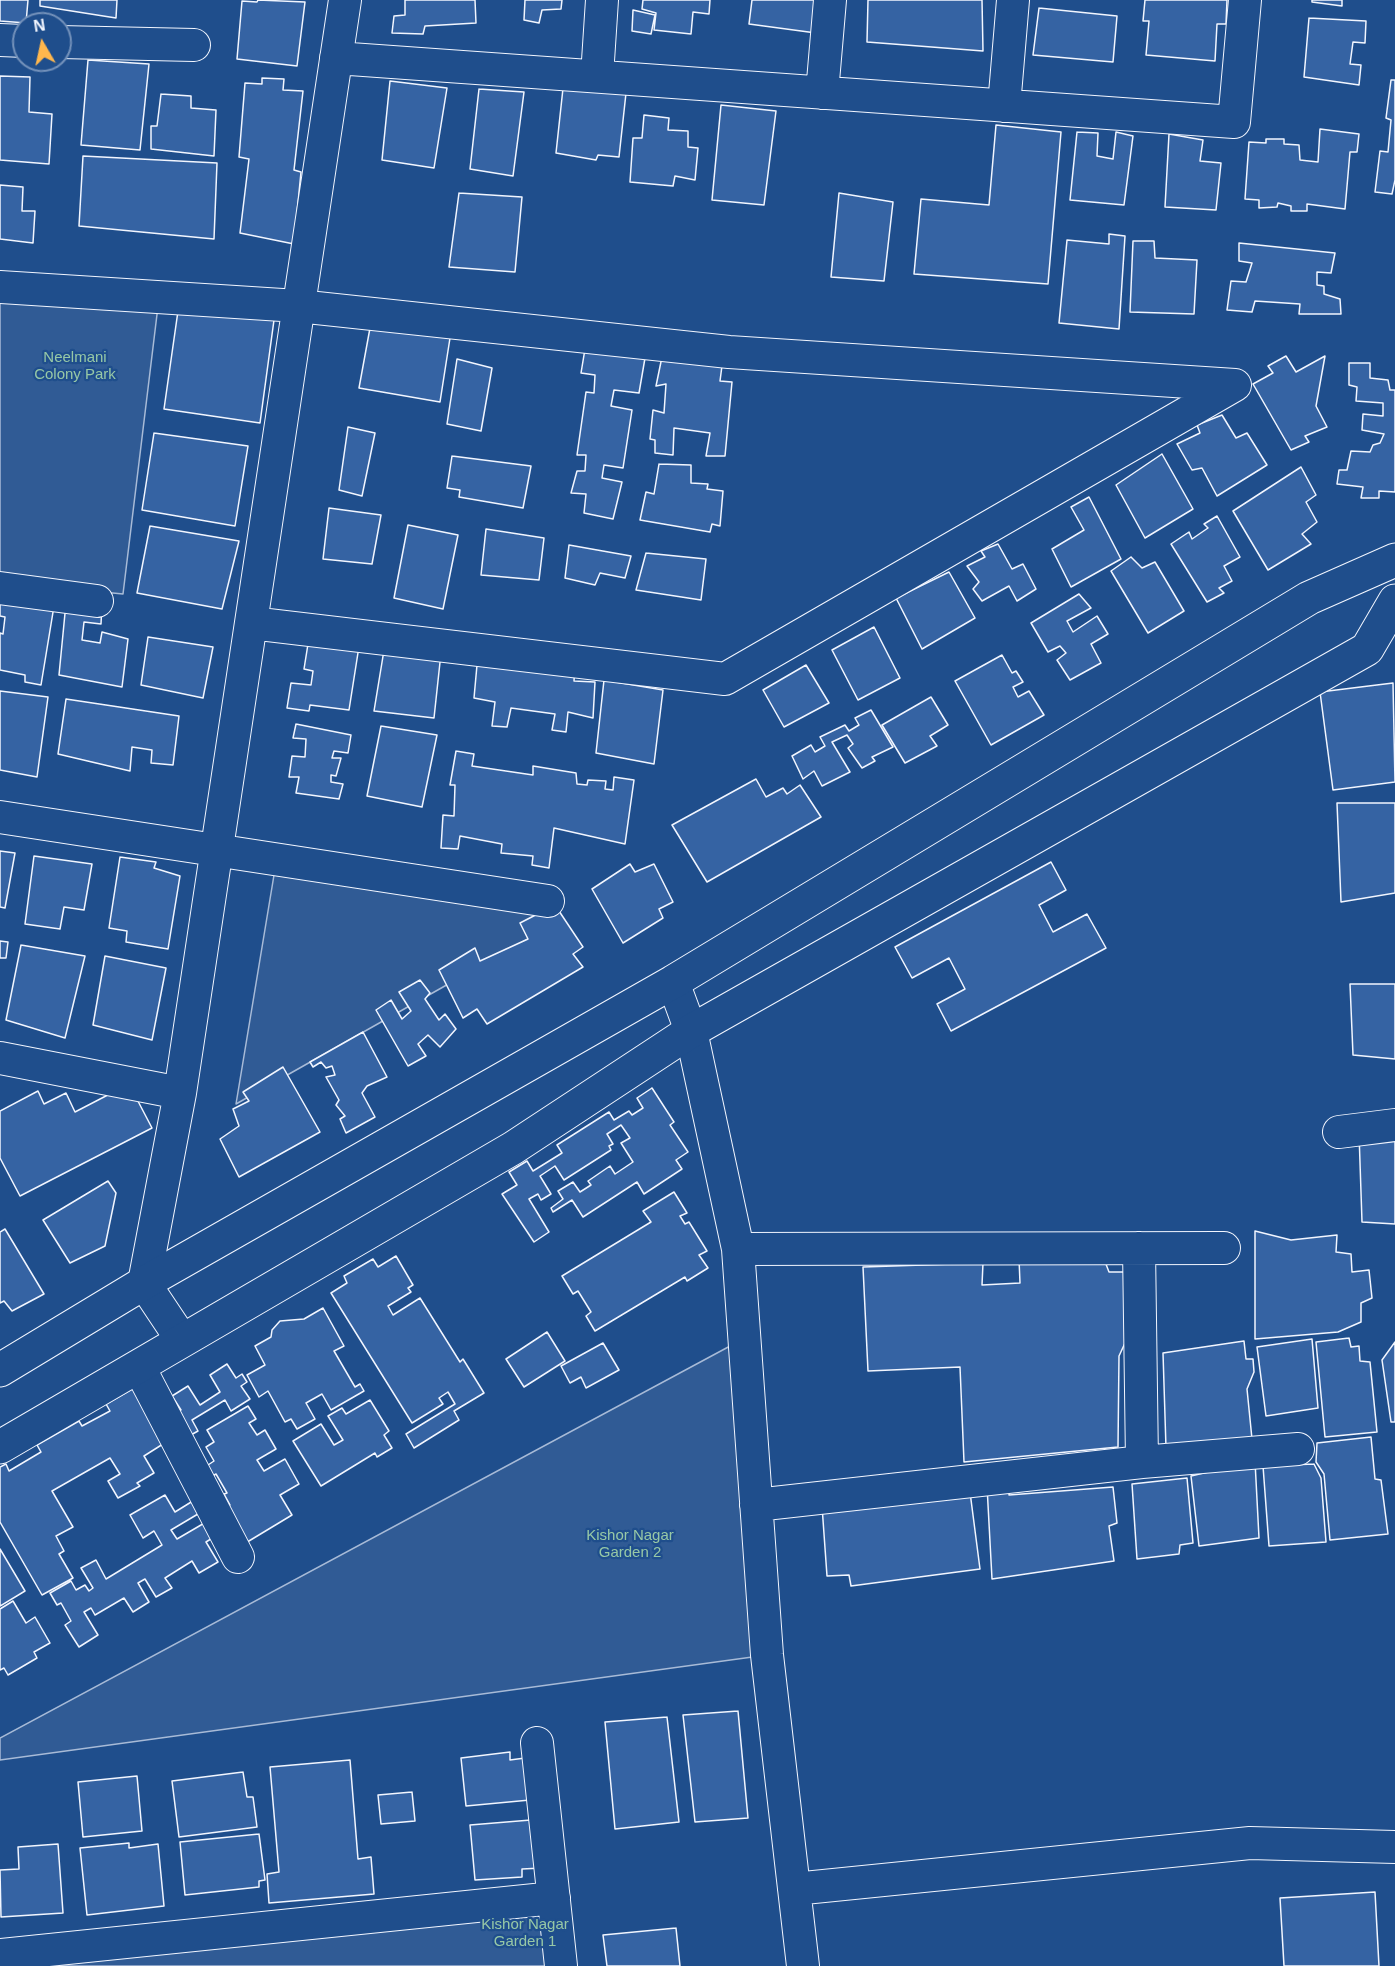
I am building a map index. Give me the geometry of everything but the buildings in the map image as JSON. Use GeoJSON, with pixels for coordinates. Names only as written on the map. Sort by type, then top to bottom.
{"type":"FeatureCollection","features":[{"type":"Feature","properties":{"kind":"street"},"geometry":{"type":"LineString","coordinates":[[182,1340],[144,1283],[180,1093],[345,0]]}},
{"type":"Feature","properties":{"kind":"street"},"geometry":{"type":"LineString","coordinates":[[597,76],[602,0]]}},
{"type":"Feature","properties":{"kind":"street"},"geometry":{"type":"LineString","coordinates":[[822,93],[830,0]]}},
{"type":"Feature","properties":{"kind":"street"},"geometry":{"type":"LineString","coordinates":[[1004,106],[1013,0]]}},
{"type":"Feature","properties":{"kind":"street"},"geometry":{"type":"LineString","coordinates":[[336,58],[1234,122],[1245,0]]}},
{"type":"Feature","properties":{"kind":"street"},"geometry":{"type":"LineString","coordinates":[[72,42],[194,45]]}},
{"type":"Feature","properties":{"kind":"street"},"geometry":{"type":"LineString","coordinates":[[0,287],[298,306],[729,352],[1235,385],[725,679],[251,623]]}},
{"type":"Feature","properties":{"kind":"street"},"geometry":{"type":"LineString","coordinates":[[0,1370],[144,1283],[673,982],[1309,598],[1395,560]]}},
{"type":"Feature","properties":{"kind":"street"},"geometry":{"type":"LineString","coordinates":[[0,588],[97,601]]}},
{"type":"Feature","properties":{"kind":"street"},"geometry":{"type":"LineString","coordinates":[[0,1447],[513,1148],[691,1031],[1367,649],[1395,601]]}},
{"type":"Feature","properties":{"kind":"street"},"geometry":{"type":"LineString","coordinates":[[0,818],[548,901]]}},
{"type":"Feature","properties":{"kind":"street"},"geometry":{"type":"LineString","coordinates":[[673,982],[691,1031],[738,1249],[767,1655],[803,1966]]}},
{"type":"Feature","properties":{"kind":"street"},"geometry":{"type":"LineString","coordinates":[[0,1058],[180,1093]]}},
{"type":"Feature","properties":{"kind":"street"},"geometry":{"type":"LineString","coordinates":[[1339,1132],[1395,1125]]}},
{"type":"Feature","properties":{"kind":"street"},"geometry":{"type":"LineString","coordinates":[[1139,1248],[1142,1462]]}},
{"type":"Feature","properties":{"kind":"street"},"geometry":{"type":"LineString","coordinates":[[738,1249],[1224,1248]]}},
{"type":"Feature","properties":{"kind":"street"},"geometry":{"type":"LineString","coordinates":[[139,1367],[237,1557]]}},
{"type":"Feature","properties":{"kind":"street"},"geometry":{"type":"LineString","coordinates":[[756,1505],[1142,1462],[1298,1449]]}},
{"type":"Feature","properties":{"kind":"street"},"geometry":{"type":"LineString","coordinates":[[537,1743],[561,1966]]}},
{"type":"Feature","properties":{"kind":"street"},"geometry":{"type":"LineString","coordinates":[[794,1890],[1250,1844],[1395,1847]]}},
{"type":"Feature","properties":{"kind":"street"},"geometry":{"type":"LineString","coordinates":[[0,1954],[554,1898]]}},
{"type":"Feature","properties":{"kind":"shaded area","name":"Neelmani Colony Park"},"geometry":{"type":"Polygon","coordinates":[[[0,285],[159,298],[123,594],[0,582],[0,285]]]}},
{"type":"Feature","properties":{"kind":"shaded area"},"geometry":{"type":"Polygon","coordinates":[[[274,875],[554,914],[528,939],[236,1104],[274,875]]]}},
{"type":"Feature","properties":{"kind":"shaded area","name":"Kishor Nagar Garden 2"},"geometry":{"type":"Polygon","coordinates":[[[745,1338],[767,1655],[0,1760],[0,1738],[745,1338]]]}},
{"type":"Feature","properties":{"kind":"shaded area","name":"Kishor Nagar Garden 1"},"geometry":{"type":"Polygon","coordinates":[[[554,1898],[561,1966],[0,1966],[554,1898]]]}}]}
